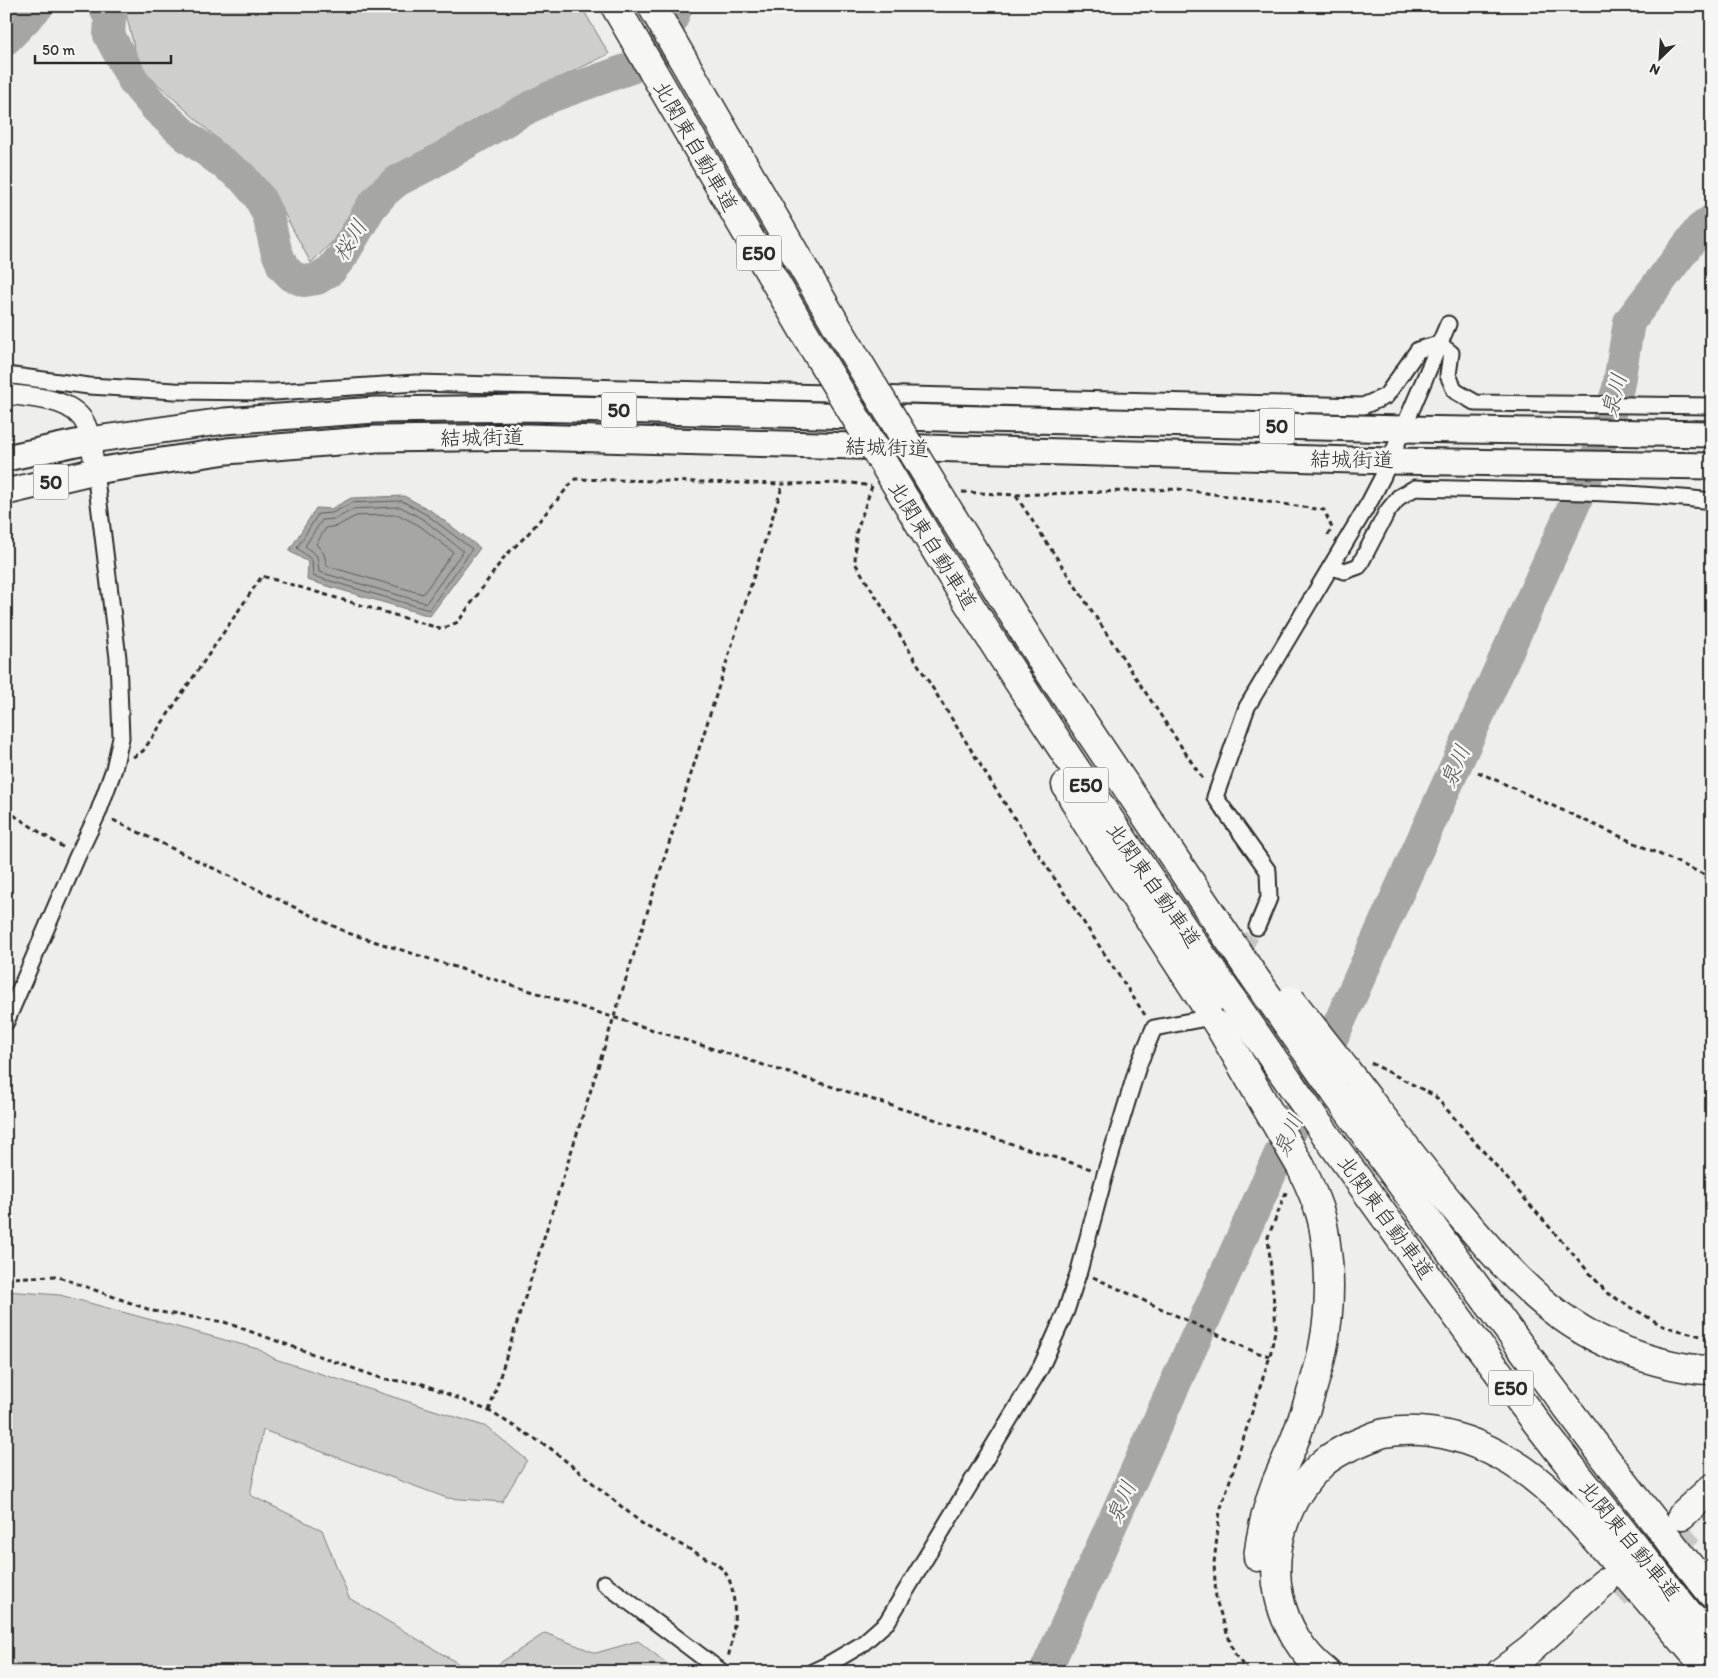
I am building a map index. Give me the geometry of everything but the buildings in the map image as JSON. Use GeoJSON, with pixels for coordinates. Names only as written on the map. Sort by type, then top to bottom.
{"type":"FeatureCollection","features":[{"type":"Feature","properties":{"kind":"highway","name":"北関東自動車道"},"geometry":{"type":"LineString","coordinates":[[615,6],[810,342],[945,566],[1103,811],[1319,1125],[1405,1246],[1594,1497],[1712,1643]]}},
{"type":"Feature","properties":{"kind":"highway","name":"北関東自動車道"},"geometry":{"type":"LineString","coordinates":[[652,6],[838,328],[1044,664],[1116,771],[1348,1074],[1423,1216],[1617,1475],[1712,1594]]}},
{"type":"Feature","properties":{"kind":"highway","name":"結城街道"},"geometry":{"type":"LineString","coordinates":[[90,440],[225,421],[263,418],[375,410],[526,408],[1404,429],[1712,434]]}},
{"type":"Feature","properties":{"kind":"highway","name":"結城街道"},"geometry":{"type":"LineString","coordinates":[[95,471],[227,451],[366,440],[527,436],[1390,461],[1712,466]]}},
{"type":"Feature","properties":{"kind":"highway","name":"50"},"geometry":{"type":"LineString","coordinates":[[6,458],[90,440]]}},
{"type":"Feature","properties":{"kind":"highway","name":"50"},"geometry":{"type":"LineString","coordinates":[[6,492],[95,471]]}},
{"type":"Feature","properties":{"kind":"highway"},"geometry":{"type":"LineString","coordinates":[[945,566],[1086,820],[1210,1023],[1295,1177],[1320,1214],[1326,1244],[1330,1298],[1324,1347],[1298,1432],[1275,1484],[1261,1536],[1258,1560],[1258,1584],[1269,1626],[1278,1645],[1300,1672]]}},
{"type":"Feature","properties":{"kind":"highway"},"geometry":{"type":"LineString","coordinates":[[1348,1074],[1444,1195],[1496,1257],[1534,1296],[1559,1316],[1608,1345],[1635,1356],[1668,1364],[1712,1370]]}},
{"type":"Feature","properties":{"kind":"highway"},"geometry":{"type":"LineString","coordinates":[[1326,1672],[1305,1651],[1290,1630],[1282,1609],[1276,1584],[1276,1569],[1280,1537],[1287,1515],[1297,1495],[1322,1464],[1360,1442],[1383,1434],[1403,1431],[1454,1436],[1477,1444],[1520,1467],[1571,1511],[1711,1672]]}},
{"type":"Feature","properties":{"kind":"highway"},"geometry":{"type":"LineString","coordinates":[[1712,1488],[1686,1521],[1712,1510]]}},
{"type":"Feature","properties":{"kind":"highway"},"geometry":{"type":"LineString","coordinates":[[1501,1672],[1610,1589],[1530,1672]]}},
{"type":"Feature","properties":{"kind":"street"},"geometry":{"type":"LineString","coordinates":[[1253,950],[1269,898],[1268,871],[1214,797],[1247,707],[1370,501],[1390,461],[1448,324]]}},
{"type":"Feature","properties":{"kind":"street"},"geometry":{"type":"LineString","coordinates":[[6,375],[89,386],[175,391],[274,392],[416,383],[1363,406],[1386,396],[1418,350],[1439,344]]}},
{"type":"Feature","properties":{"kind":"street"},"geometry":{"type":"LineString","coordinates":[[1439,344],[1451,353],[1448,375],[1455,391],[1476,403],[1712,406]]}},
{"type":"Feature","properties":{"kind":"street"},"geometry":{"type":"LineString","coordinates":[[6,394],[63,404],[75,412],[86,424],[95,471],[118,658],[121,738],[114,769],[98,813],[6,1022]]}},
{"type":"Feature","properties":{"kind":"street"},"geometry":{"type":"LineString","coordinates":[[1330,567],[1345,571],[1359,566],[1387,512],[1399,497],[1415,488],[1610,493],[1712,501]]}},
{"type":"Feature","properties":{"kind":"street"},"geometry":{"type":"LineString","coordinates":[[812,1672],[861,1645],[887,1622],[1041,1367],[1066,1311],[1138,1066],[1154,1028],[1210,1023]]}},
{"type":"Feature","properties":{"kind":"street"},"geometry":{"type":"LineString","coordinates":[[604,1584],[724,1668]]}},
{"type":"Feature","properties":{"kind":"path"},"geometry":{"type":"LineString","coordinates":[[114,769],[144,750],[262,576],[442,629],[458,622],[505,556],[527,535],[575,479],[852,484],[872,486],[856,533],[855,564],[996,790],[1154,1028]]}},
{"type":"Feature","properties":{"kind":"path"},"geometry":{"type":"LineString","coordinates":[[489,1411],[783,484]]}},
{"type":"Feature","properties":{"kind":"path"},"geometry":{"type":"LineString","coordinates":[[1214,797],[1015,495],[1178,489],[1324,510],[1332,528],[1323,544]]}},
{"type":"Feature","properties":{"kind":"path"},"geometry":{"type":"LineString","coordinates":[[1478,772],[1712,878]]}},
{"type":"Feature","properties":{"kind":"path"},"geometry":{"type":"LineString","coordinates":[[6,810],[77,857]]}},
{"type":"Feature","properties":{"kind":"path"},"geometry":{"type":"LineString","coordinates":[[98,813],[348,933],[1105,1174]]}},
{"type":"Feature","properties":{"kind":"path"},"geometry":{"type":"LineString","coordinates":[[1348,1074],[1434,1096],[1607,1293],[1663,1326],[1712,1339]]}},
{"type":"Feature","properties":{"kind":"path"},"geometry":{"type":"LineString","coordinates":[[1248,1672],[1234,1653],[1216,1600],[1214,1563],[1220,1511],[1270,1356],[1276,1326],[1268,1237],[1295,1177]]}},
{"type":"Feature","properties":{"kind":"path"},"geometry":{"type":"LineString","coordinates":[[1079,1271],[1255,1352],[1270,1356]]}},
{"type":"Feature","properties":{"kind":"path"},"geometry":{"type":"LineString","coordinates":[[6,1278],[56,1276],[153,1311],[224,1322],[383,1379],[423,1384],[489,1411],[550,1448],[644,1525],[717,1564],[726,1573],[734,1602],[734,1627],[731,1649],[724,1668]]}},
{"type":"Feature","properties":{"kind":"shaded area"},"geometry":{"type":"Polygon","coordinates":[[[124,6],[581,6],[609,54],[481,116],[364,192],[332,242],[311,263],[270,187],[139,67],[124,6]]]}},
{"type":"Feature","properties":{"kind":"shaded area"},"geometry":{"type":"Polygon","coordinates":[[[6,1291],[60,1295],[258,1349],[275,1359],[487,1427],[527,1460],[502,1502],[447,1498],[263,1430],[250,1495],[322,1530],[349,1598],[459,1664],[497,1665],[545,1633],[596,1653],[638,1641],[678,1672],[6,1672],[6,1291]]]}},
{"type":"Feature","properties":{"kind":"water"},"geometry":{"type":"Polygon","coordinates":[[[404,496],[430,510],[480,548],[430,616],[307,580],[308,562],[289,551],[316,508],[331,509],[351,498],[404,496]]]}},
{"type":"Feature","properties":{"kind":"waterway","name":"桜川"},"geometry":{"type":"LineString","coordinates":[[6,39],[38,6]]}},
{"type":"Feature","properties":{"kind":"waterway","name":"桜川"},"geometry":{"type":"LineString","coordinates":[[104,6],[110,19],[109,35],[134,82],[156,108],[185,135],[242,177],[259,197],[268,215],[276,250],[283,267],[292,276],[304,281],[317,279],[331,270],[343,255],[371,207],[397,181],[550,97],[631,68],[654,56],[661,48],[677,6]]}},
{"type":"Feature","properties":{"kind":"waterway","name":"泉川"},"geometry":{"type":"LineString","coordinates":[[1203,1323],[1598,452],[1618,388],[1629,322],[1700,229],[1712,220]]}},
{"type":"Feature","properties":{"kind":"waterway","name":"泉川"},"geometry":{"type":"LineString","coordinates":[[1045,1672],[1198,1333]]}},
{"type":"Feature","properties":{"kind":"tunnel"},"geometry":{"type":"LineString","coordinates":[[1220,988],[1257,927]]}},
{"type":"Feature","properties":{"kind":"tunnel"},"geometry":{"type":"LineString","coordinates":[[1616,1595],[1691,1529]]}}]}
